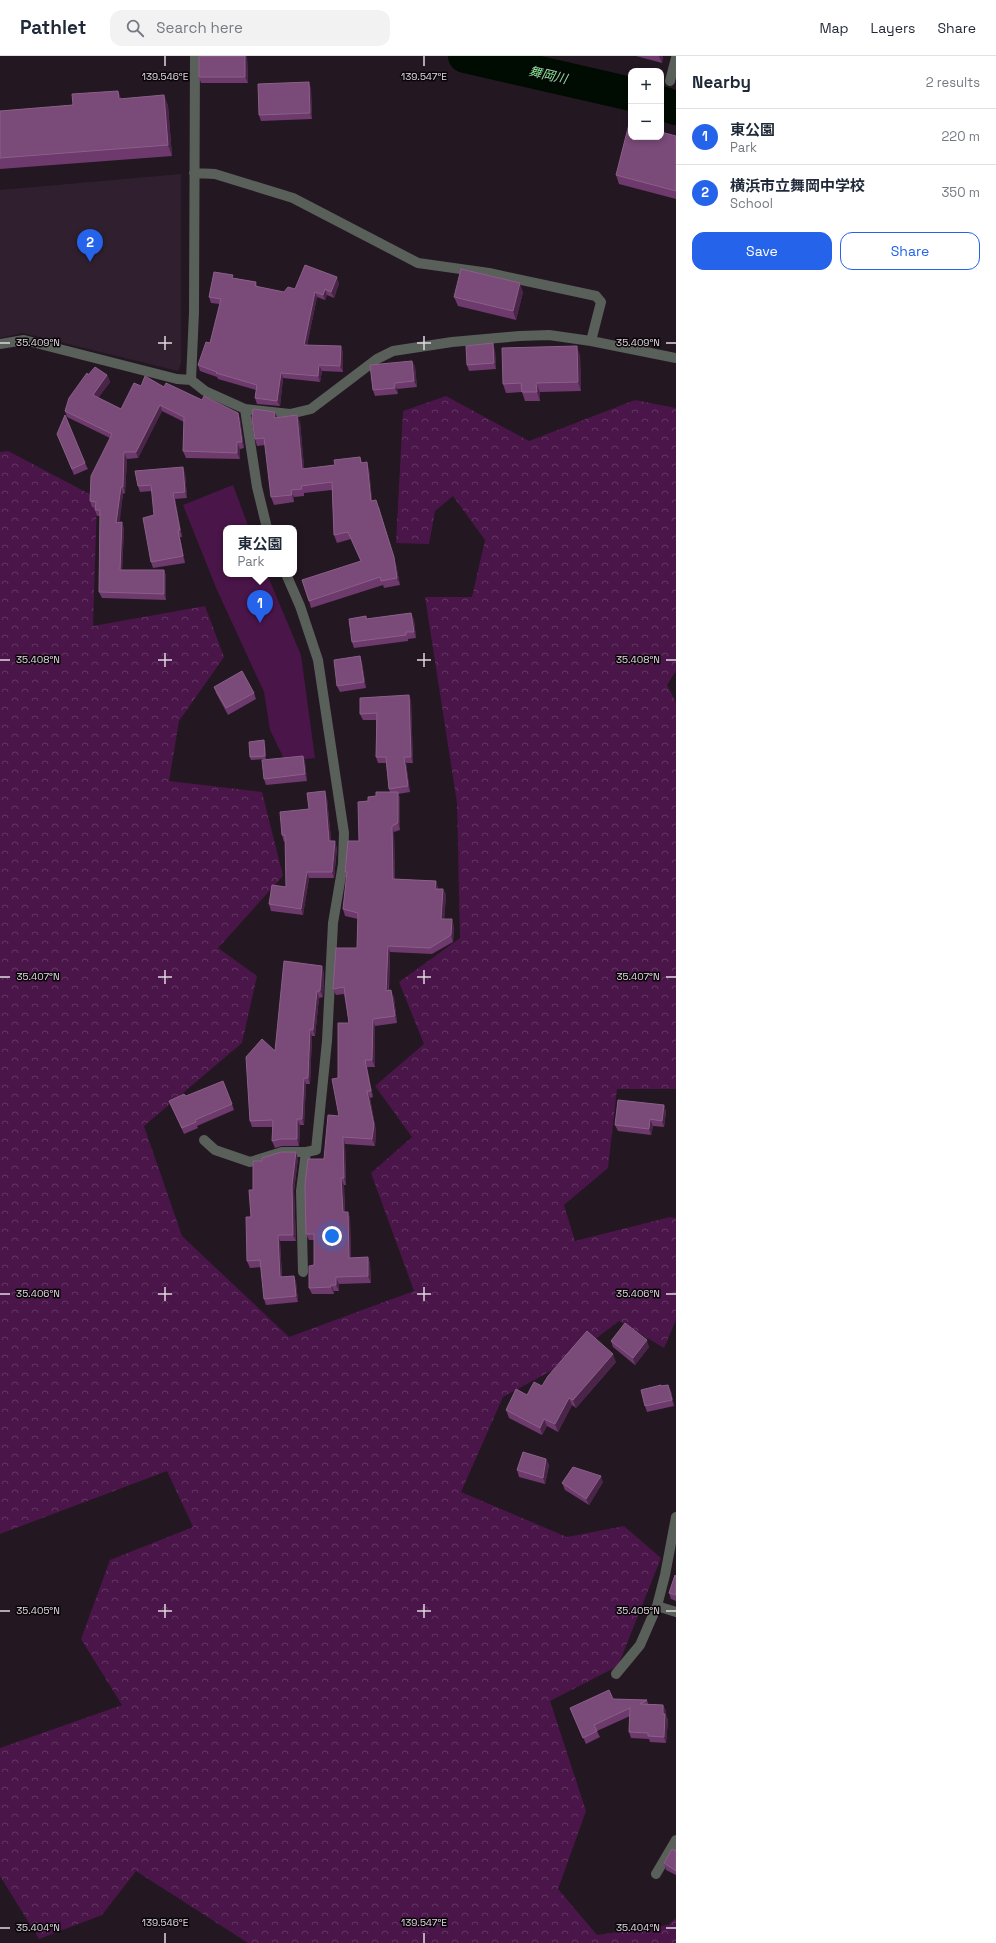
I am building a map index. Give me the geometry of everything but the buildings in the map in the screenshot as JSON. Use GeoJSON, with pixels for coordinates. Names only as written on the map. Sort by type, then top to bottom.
{"type":"FeatureCollection","features":[{"type":"Feature","properties":{"kind":"street"},"geometry":{"type":"LineString","coordinates":[[191,380],[194,312],[195,56]]}},
{"type":"Feature","properties":{"kind":"street"},"geometry":{"type":"LineString","coordinates":[[670,81],[676,58]]}},
{"type":"Feature","properties":{"kind":"street"},"geometry":{"type":"LineString","coordinates":[[194,173],[215,174],[293,198],[418,263],[489,273],[596,296],[601,302],[591,341]]}},
{"type":"Feature","properties":{"kind":"street"},"geometry":{"type":"LineString","coordinates":[[0,344],[24,340],[177,379],[191,380],[205,391],[245,409],[290,414],[311,409],[377,359],[393,351],[452,342],[549,335],[591,341],[676,358]]}},
{"type":"Feature","properties":{"kind":"street"},"geometry":{"type":"LineString","coordinates":[[245,409],[257,488],[267,525]]}},
{"type":"Feature","properties":{"kind":"street"},"geometry":{"type":"LineString","coordinates":[[204,1140],[215,1150],[250,1162],[282,1152],[306,1152],[316,1150],[327,1041],[333,923],[343,864],[344,833],[318,660],[300,606],[287,577]]}},
{"type":"Feature","properties":{"kind":"street"},"geometry":{"type":"LineString","coordinates":[[303,1272],[301,1191],[306,1152]]}},
{"type":"Feature","properties":{"kind":"street"},"geometry":{"type":"LineString","coordinates":[[616,1674],[640,1645],[657,1606],[666,1576],[676,1517]]}},
{"type":"Feature","properties":{"kind":"street"},"geometry":{"type":"LineString","coordinates":[[657,1606],[676,1612]]}},
{"type":"Feature","properties":{"kind":"street"},"geometry":{"type":"LineString","coordinates":[[656,1874],[676,1840]]}},
{"type":"Feature","properties":{"kind":"shaded area"},"geometry":{"type":"Polygon","coordinates":[[[181,174],[181,363],[178,371],[23,333],[0,338],[0,190],[181,174]]]}},
{"type":"Feature","properties":{"kind":"green space"},"geometry":{"type":"Polygon","coordinates":[[[446,396],[529,441],[635,400],[676,408],[676,671],[667,685],[676,702],[676,1089],[617,1089],[608,1168],[564,1205],[575,1241],[670,1217],[676,1218],[676,1320],[664,1348],[619,1321],[560,1366],[503,1397],[461,1492],[567,1537],[624,1526],[661,1558],[618,1666],[550,1701],[586,1811],[558,1889],[597,1935],[668,1925],[676,1918],[676,1943],[248,1943],[136,1871],[102,1915],[39,1939],[0,1876],[0,1748],[122,1705],[81,1639],[110,1560],[193,1527],[167,1471],[0,1534],[0,452],[8,451],[97,498],[93,626],[205,606],[224,657],[179,721],[169,781],[262,792],[283,876],[218,948],[257,976],[242,1043],[144,1126],[182,1236],[289,1337],[414,1291],[371,1173],[412,1137],[375,1086],[424,1044],[399,982],[460,938],[457,803],[425,597],[472,597],[485,540],[453,496],[435,511],[429,544],[396,543],[403,411],[446,396]]]}},
{"type":"Feature","properties":{"kind":"green space"},"geometry":{"type":"Polygon","coordinates":[[[233,485],[248,525],[223,525],[223,577],[268,577],[301,655],[315,758],[285,761],[270,730],[264,692],[217,590],[183,505],[233,485]]]}},
{"type":"Feature","properties":{"kind":"waterway","name":"舞岡川"},"geometry":{"type":"LineString","coordinates":[[465,56],[628,93]]}},
{"type":"Feature","properties":{"kind":"waterway","name":"舞岡川"},"geometry":{"type":"LineString","coordinates":[[664,104],[676,108]]}},
{"type":"Feature","properties":{"kind":"place","name":"横浜市立舞岡中学校"},"geometry":{"type":"Point","coordinates":[90,262]}},
{"type":"Feature","properties":{"kind":"place","name":"東公園"},"geometry":{"type":"Point","coordinates":[260,623]}}]}
